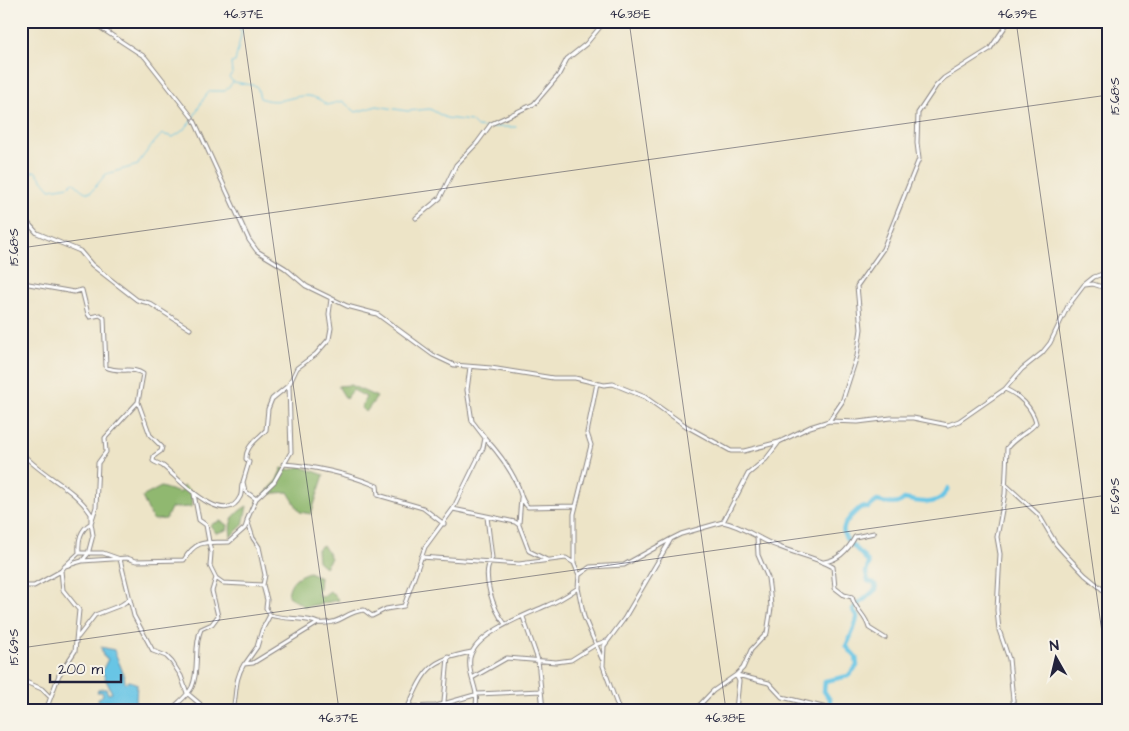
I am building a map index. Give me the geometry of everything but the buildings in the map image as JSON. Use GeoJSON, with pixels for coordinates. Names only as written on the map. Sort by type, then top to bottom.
{"type":"FeatureCollection","features":[{"type":"Feature","properties":{"kind":"street"},"geometry":{"type":"LineString","coordinates":[[90,21],[145,56],[193,119],[249,240],[257,251],[285,268],[306,286],[331,299],[377,314],[434,355],[454,365],[613,384],[645,398],[686,426],[732,451],[744,451],[779,442],[810,427],[829,421],[858,422],[913,418],[951,425],[1005,389],[1022,369],[1045,350],[1066,310],[1084,286],[1094,277],[1108,272]]}},
{"type":"Feature","properties":{"kind":"street"},"geometry":{"type":"LineString","coordinates":[[416,218],[440,198],[456,165],[491,124],[534,104],[558,76],[567,59],[586,44],[606,21]]}},
{"type":"Feature","properties":{"kind":"street"},"geometry":{"type":"LineString","coordinates":[[829,421],[842,402],[858,356],[861,330],[857,286],[882,249],[919,158],[917,143],[918,113],[936,86],[944,78],[990,49],[1009,21]]}},
{"type":"Feature","properties":{"kind":"street"},"geometry":{"type":"LineString","coordinates":[[21,204],[28,223],[37,234],[80,251],[92,265],[137,300],[149,303],[190,329]]}},
{"type":"Feature","properties":{"kind":"street"},"geometry":{"type":"LineString","coordinates":[[21,289],[23,283],[74,292],[82,290],[90,317],[100,315],[104,318],[106,367],[115,371],[133,370],[143,374],[138,402],[150,435],[162,447],[161,451],[154,456],[153,461],[164,467],[194,494],[215,507],[231,506],[240,497],[249,462],[246,459],[247,450],[266,430],[268,409],[272,399],[289,385],[297,368],[316,354],[329,340],[331,299]]}},
{"type":"Feature","properties":{"kind":"street"},"geometry":{"type":"LineString","coordinates":[[1084,286],[1093,284],[1108,289]]}},
{"type":"Feature","properties":{"kind":"street"},"geometry":{"type":"LineString","coordinates":[[470,368],[467,390],[472,420],[501,457],[518,485],[521,498],[519,525],[529,551],[549,560]]}},
{"type":"Feature","properties":{"kind":"street"},"geometry":{"type":"LineString","coordinates":[[597,383],[587,433],[591,445],[576,506],[574,563],[578,575],[578,588],[584,617],[602,659],[606,677],[619,710]]}},
{"type":"Feature","properties":{"kind":"street"},"geometry":{"type":"LineString","coordinates":[[65,566],[82,562],[120,559],[149,562],[184,560],[198,545],[207,542],[229,542],[245,528],[256,499],[274,482],[291,452],[289,385]]}},
{"type":"Feature","properties":{"kind":"street"},"geometry":{"type":"LineString","coordinates":[[1005,389],[1015,394],[1030,408],[1036,423],[1031,429],[1019,434],[1007,448],[1005,484],[997,537],[1000,554],[997,610],[999,630],[1009,659],[1014,710]]}},
{"type":"Feature","properties":{"kind":"street"},"geometry":{"type":"LineString","coordinates":[[79,553],[78,542],[83,528],[91,523],[96,507],[98,463],[106,452],[105,438],[138,402]]}},
{"type":"Feature","properties":{"kind":"street"},"geometry":{"type":"LineString","coordinates":[[247,520],[261,556],[265,575],[266,608],[270,615],[331,624],[358,610],[364,610],[372,616],[386,609],[404,606],[425,547],[444,524],[453,509],[483,448],[485,438]]}},
{"type":"Feature","properties":{"kind":"street"},"geometry":{"type":"LineString","coordinates":[[722,522],[736,500],[743,480],[766,459],[779,442]]}},
{"type":"Feature","properties":{"kind":"street"},"geometry":{"type":"LineString","coordinates":[[21,452],[80,501],[91,514],[93,535],[88,554],[82,562]]}},
{"type":"Feature","properties":{"kind":"street"},"geometry":{"type":"LineString","coordinates":[[283,464],[297,465],[369,482],[377,486],[378,495],[423,508],[444,524]]}},
{"type":"Feature","properties":{"kind":"street"},"geometry":{"type":"LineString","coordinates":[[243,482],[245,491],[256,499]]}},
{"type":"Feature","properties":{"kind":"street"},"geometry":{"type":"LineString","coordinates":[[1005,484],[1039,515],[1056,544],[1065,554],[1085,575],[1108,594]]}},
{"type":"Feature","properties":{"kind":"street"},"geometry":{"type":"LineString","coordinates":[[194,494],[199,520],[206,525],[207,542],[211,553],[210,566],[216,578],[223,583],[264,585]]}},
{"type":"Feature","properties":{"kind":"street"},"geometry":{"type":"LineString","coordinates":[[521,498],[528,507],[576,506]]}},
{"type":"Feature","properties":{"kind":"street"},"geometry":{"type":"LineString","coordinates":[[453,509],[515,522],[519,525]]}},
{"type":"Feature","properties":{"kind":"street"},"geometry":{"type":"LineString","coordinates":[[487,517],[492,558],[488,564],[492,603],[505,624]]}},
{"type":"Feature","properties":{"kind":"street"},"geometry":{"type":"LineString","coordinates":[[578,575],[590,567],[624,565],[681,534],[722,522],[747,530],[780,548],[823,562],[832,567],[835,588],[844,594],[852,596],[857,610],[867,618],[869,628],[885,638]]}},
{"type":"Feature","properties":{"kind":"street"},"geometry":{"type":"LineString","coordinates":[[823,562],[837,558],[847,550],[854,537],[874,533]]}},
{"type":"Feature","properties":{"kind":"street"},"geometry":{"type":"LineString","coordinates":[[695,710],[713,690],[736,675],[743,668],[751,650],[767,633],[771,608],[768,578],[758,555],[757,537]]}},
{"type":"Feature","properties":{"kind":"street"},"geometry":{"type":"LineString","coordinates":[[602,659],[606,641],[624,619],[671,540]]}},
{"type":"Feature","properties":{"kind":"street"},"geometry":{"type":"LineString","coordinates":[[21,577],[23,586],[44,581],[61,571],[79,553],[103,553],[120,559]]}},
{"type":"Feature","properties":{"kind":"street"},"geometry":{"type":"LineString","coordinates":[[421,558],[488,564],[519,564],[566,558],[574,563]]}},
{"type":"Feature","properties":{"kind":"street"},"geometry":{"type":"LineString","coordinates":[[120,559],[134,616],[153,651],[166,656],[172,662],[188,691],[186,693]]}},
{"type":"Feature","properties":{"kind":"street"},"geometry":{"type":"LineString","coordinates":[[46,710],[49,696],[67,660],[76,651],[78,610],[63,590],[61,571]]}},
{"type":"Feature","properties":{"kind":"street"},"geometry":{"type":"LineString","coordinates":[[171,710],[179,705],[191,688],[195,671],[198,636],[201,629],[212,624],[218,616],[212,591],[216,578]]}},
{"type":"Feature","properties":{"kind":"street"},"geometry":{"type":"LineString","coordinates":[[408,707],[424,673],[441,660],[472,652],[505,624],[523,617],[578,588]]}},
{"type":"Feature","properties":{"kind":"street"},"geometry":{"type":"LineString","coordinates":[[77,639],[95,615],[121,605],[130,599]]}},
{"type":"Feature","properties":{"kind":"street"},"geometry":{"type":"LineString","coordinates":[[233,710],[238,673],[257,647],[262,630],[270,615]]}},
{"type":"Feature","properties":{"kind":"street"},"geometry":{"type":"LineString","coordinates":[[523,617],[538,660],[543,710]]}},
{"type":"Feature","properties":{"kind":"street"},"geometry":{"type":"LineString","coordinates":[[244,664],[253,663],[318,623]]}},
{"type":"Feature","properties":{"kind":"street"},"geometry":{"type":"LineString","coordinates":[[472,678],[507,658],[556,662],[571,660],[595,645],[606,641]]}},
{"type":"Feature","properties":{"kind":"street"},"geometry":{"type":"LineString","coordinates":[[472,652],[470,660],[472,678],[478,694],[475,710]]}},
{"type":"Feature","properties":{"kind":"street"},"geometry":{"type":"LineString","coordinates":[[444,702],[448,657]]}},
{"type":"Feature","properties":{"kind":"street"},"geometry":{"type":"LineString","coordinates":[[736,675],[739,681],[736,710]]}},
{"type":"Feature","properties":{"kind":"street"},"geometry":{"type":"LineString","coordinates":[[736,675],[769,683],[782,698],[835,710]]}},
{"type":"Feature","properties":{"kind":"street"},"geometry":{"type":"LineString","coordinates":[[21,680],[42,689],[49,696]]}},
{"type":"Feature","properties":{"kind":"street"},"geometry":{"type":"LineString","coordinates":[[398,710],[408,707],[436,706],[444,702],[478,694],[541,691]]}},
{"type":"Feature","properties":{"kind":"street"},"geometry":{"type":"LineString","coordinates":[[186,693],[200,704],[200,710]]}},
{"type":"Feature","properties":{"kind":"green space"},"geometry":{"type":"Polygon","coordinates":[[[350,385],[377,397],[366,412],[361,408],[366,397],[353,390],[346,399],[338,386],[350,385]]]}},
{"type":"Feature","properties":{"kind":"green space"},"geometry":{"type":"Polygon","coordinates":[[[299,466],[324,475],[311,514],[300,512],[288,492],[265,494],[276,482],[282,468],[290,470],[299,466]]]}},
{"type":"Feature","properties":{"kind":"green space"},"geometry":{"type":"Polygon","coordinates":[[[183,486],[189,490],[192,497],[191,507],[171,508],[166,519],[153,520],[142,497],[161,487],[180,493],[183,486]]]}},
{"type":"Feature","properties":{"kind":"green space"},"geometry":{"type":"Polygon","coordinates":[[[247,506],[243,525],[231,536],[230,526],[233,518],[247,506]]]}},
{"type":"Feature","properties":{"kind":"green space"},"geometry":{"type":"Polygon","coordinates":[[[220,521],[228,525],[227,530],[216,533],[210,525],[220,521]]]}},
{"type":"Feature","properties":{"kind":"green space"},"geometry":{"type":"Polygon","coordinates":[[[323,545],[331,558],[325,567],[318,561],[317,549],[323,545]]]}},
{"type":"Feature","properties":{"kind":"green space"},"geometry":{"type":"Polygon","coordinates":[[[309,572],[320,577],[318,596],[322,597],[330,591],[339,600],[305,607],[288,596],[294,580],[300,575],[309,572]]]}},
{"type":"Feature","properties":{"kind":"water"},"geometry":{"type":"Polygon","coordinates":[[[101,647],[114,650],[124,675],[125,683],[130,681],[137,684],[136,701],[130,706],[132,710],[112,710],[97,700],[103,695],[102,692],[97,692],[99,689],[106,689],[108,694],[112,693],[102,671],[108,659],[103,656],[101,647]]]}},
{"type":"Feature","properties":{"kind":"waterway"},"geometry":{"type":"LineString","coordinates":[[21,176],[35,171],[50,189],[69,186],[73,182],[83,191],[91,192],[106,174],[138,165],[162,134],[173,137],[187,126],[210,91],[225,91],[233,82],[229,77],[232,74],[231,63],[235,62],[242,31],[239,29],[245,21]]}},
{"type":"Feature","properties":{"kind":"waterway"},"geometry":{"type":"LineString","coordinates":[[234,82],[257,86],[260,98],[269,101],[310,96],[327,105],[342,101],[356,112],[377,106],[407,111],[430,109],[446,118],[471,121],[477,127],[486,128]]}},
{"type":"Feature","properties":{"kind":"waterway"},"geometry":{"type":"LineString","coordinates":[[491,127],[516,127]]}},
{"type":"Feature","properties":{"kind":"waterway"},"geometry":{"type":"LineString","coordinates":[[830,710],[830,700],[824,691],[825,681],[848,676],[857,666],[856,657],[846,646],[857,618],[853,609],[876,589],[875,584],[868,581],[866,572],[869,564],[846,537],[843,531],[845,525],[850,517],[861,507],[868,508],[877,501],[895,504],[904,499],[935,501],[940,499],[948,488]]}}]}
